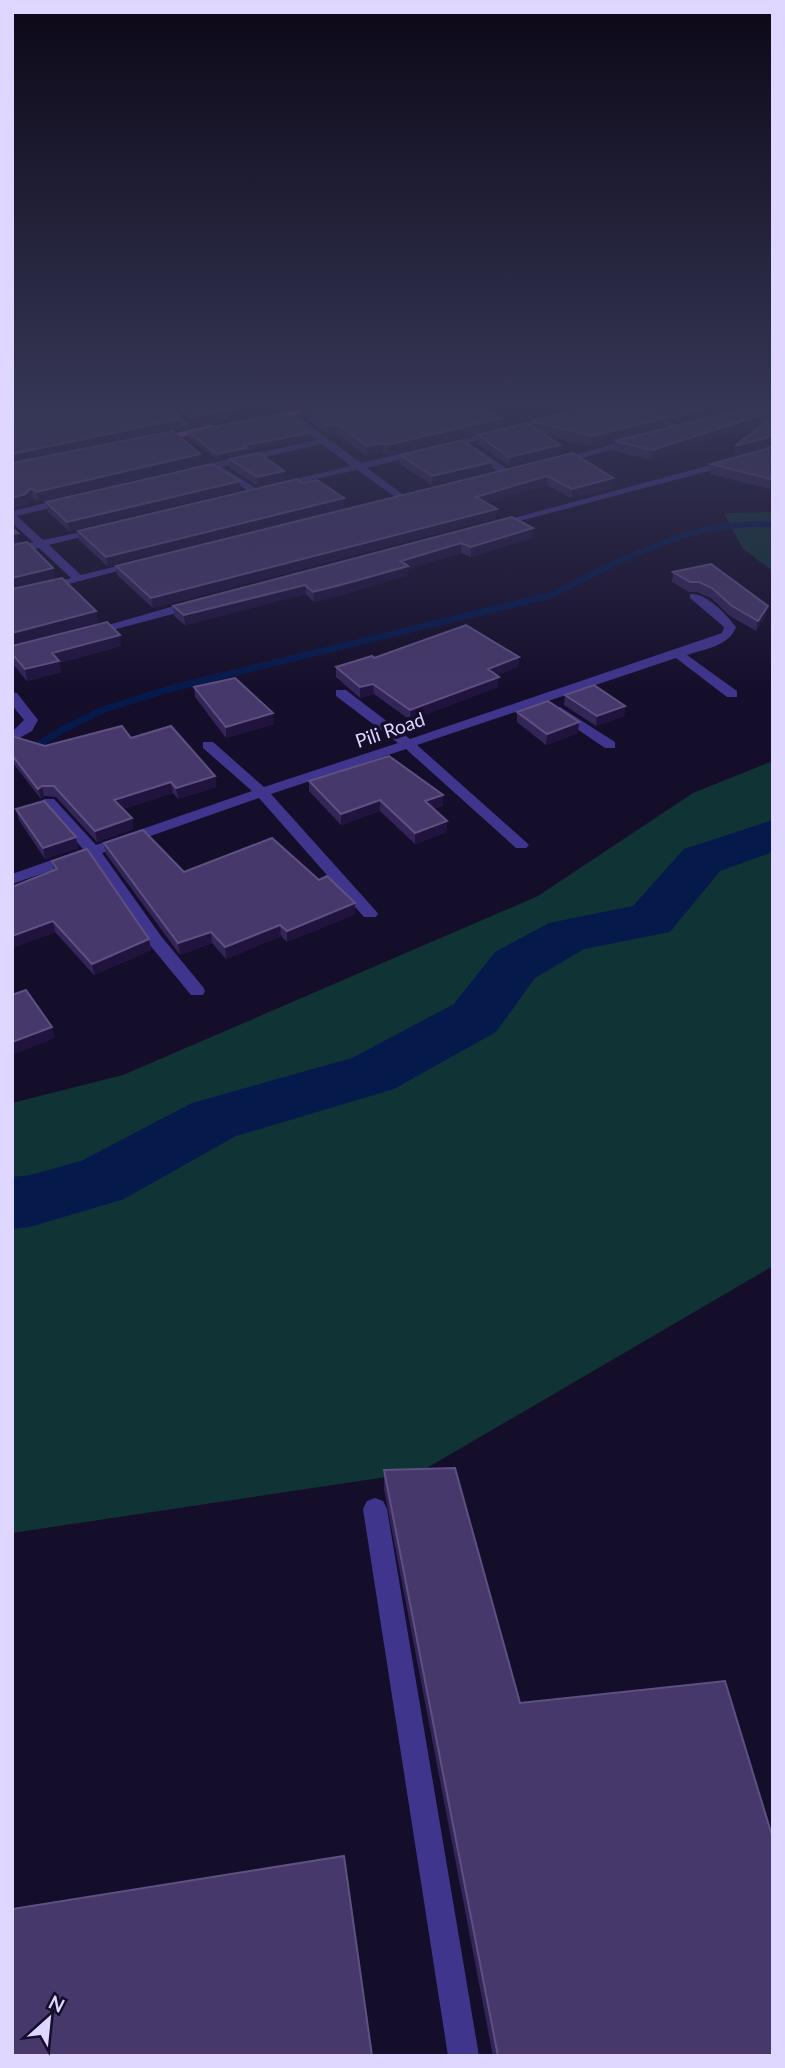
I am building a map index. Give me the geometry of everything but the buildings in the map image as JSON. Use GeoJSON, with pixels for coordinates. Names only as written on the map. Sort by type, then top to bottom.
{"type":"FeatureCollection","features":[{"type":"Feature","properties":{"kind":"street"},"geometry":{"type":"LineString","coordinates":[[12,516],[66,502]]}},
{"type":"Feature","properties":{"kind":"street"},"geometry":{"type":"LineString","coordinates":[[479,528],[580,502]]}},
{"type":"Feature","properties":{"kind":"street"},"geometry":{"type":"LineString","coordinates":[[12,516],[79,579]]}},
{"type":"Feature","properties":{"kind":"street"},"geometry":{"type":"LineString","coordinates":[[12,551],[108,527]]}},
{"type":"Feature","properties":{"kind":"street"},"geometry":{"type":"LineString","coordinates":[[12,596],[147,562]]}},
{"type":"Feature","properties":{"kind":"street","name":"Pili Road"},"geometry":{"type":"LineString","coordinates":[[12,879],[678,654],[727,635],[730,627],[723,618],[694,596]]}},
{"type":"Feature","properties":{"kind":"street"},"geometry":{"type":"LineString","coordinates":[[79,635],[212,599]]}},
{"type":"Feature","properties":{"kind":"street"},"geometry":{"type":"LineString","coordinates":[[678,654],[732,694]]}},
{"type":"Feature","properties":{"kind":"street"},"geometry":{"type":"LineString","coordinates":[[341,693],[408,744],[521,845]]}},
{"type":"Feature","properties":{"kind":"street"},"geometry":{"type":"LineString","coordinates":[[12,696],[31,720],[27,728],[12,738]]}},
{"type":"Feature","properties":{"kind":"street"},"geometry":{"type":"LineString","coordinates":[[542,699],[610,745]]}},
{"type":"Feature","properties":{"kind":"street"},"geometry":{"type":"LineString","coordinates":[[208,745],[262,793],[370,914]]}},
{"type":"Feature","properties":{"kind":"street"},"geometry":{"type":"LineString","coordinates":[[49,802],[93,850],[155,940],[197,991]]}},
{"type":"Feature","properties":{"kind":"street"},"geometry":{"type":"LineString","coordinates":[[375,1510],[464,2056]]}},
{"type":"Feature","properties":{"kind":"green space"},"geometry":{"type":"Polygon","coordinates":[[[773,512],[773,571],[743,549],[724,513],[773,512]]]}},
{"type":"Feature","properties":{"kind":"green space"},"geometry":{"type":"Polygon","coordinates":[[[773,761],[773,1266],[420,1472],[12,1533],[12,1103],[123,1075],[538,896],[693,793],[773,761]]]}},
{"type":"Feature","properties":{"kind":"waterway"},"geometry":{"type":"LineString","coordinates":[[536,599],[552,595],[631,556],[686,535],[714,528],[773,525]]}},
{"type":"Feature","properties":{"kind":"waterway"},"geometry":{"type":"LineString","coordinates":[[12,761],[62,730],[105,709],[176,687],[543,597]]}},
{"type":"Feature","properties":{"kind":"waterway"},"geometry":{"type":"LineString","coordinates":[[12,1203],[30,1201],[101,1181],[214,1119],[372,1074],[475,1018],[515,965],[568,935],[651,920],[702,860],[773,835]]}}]}
